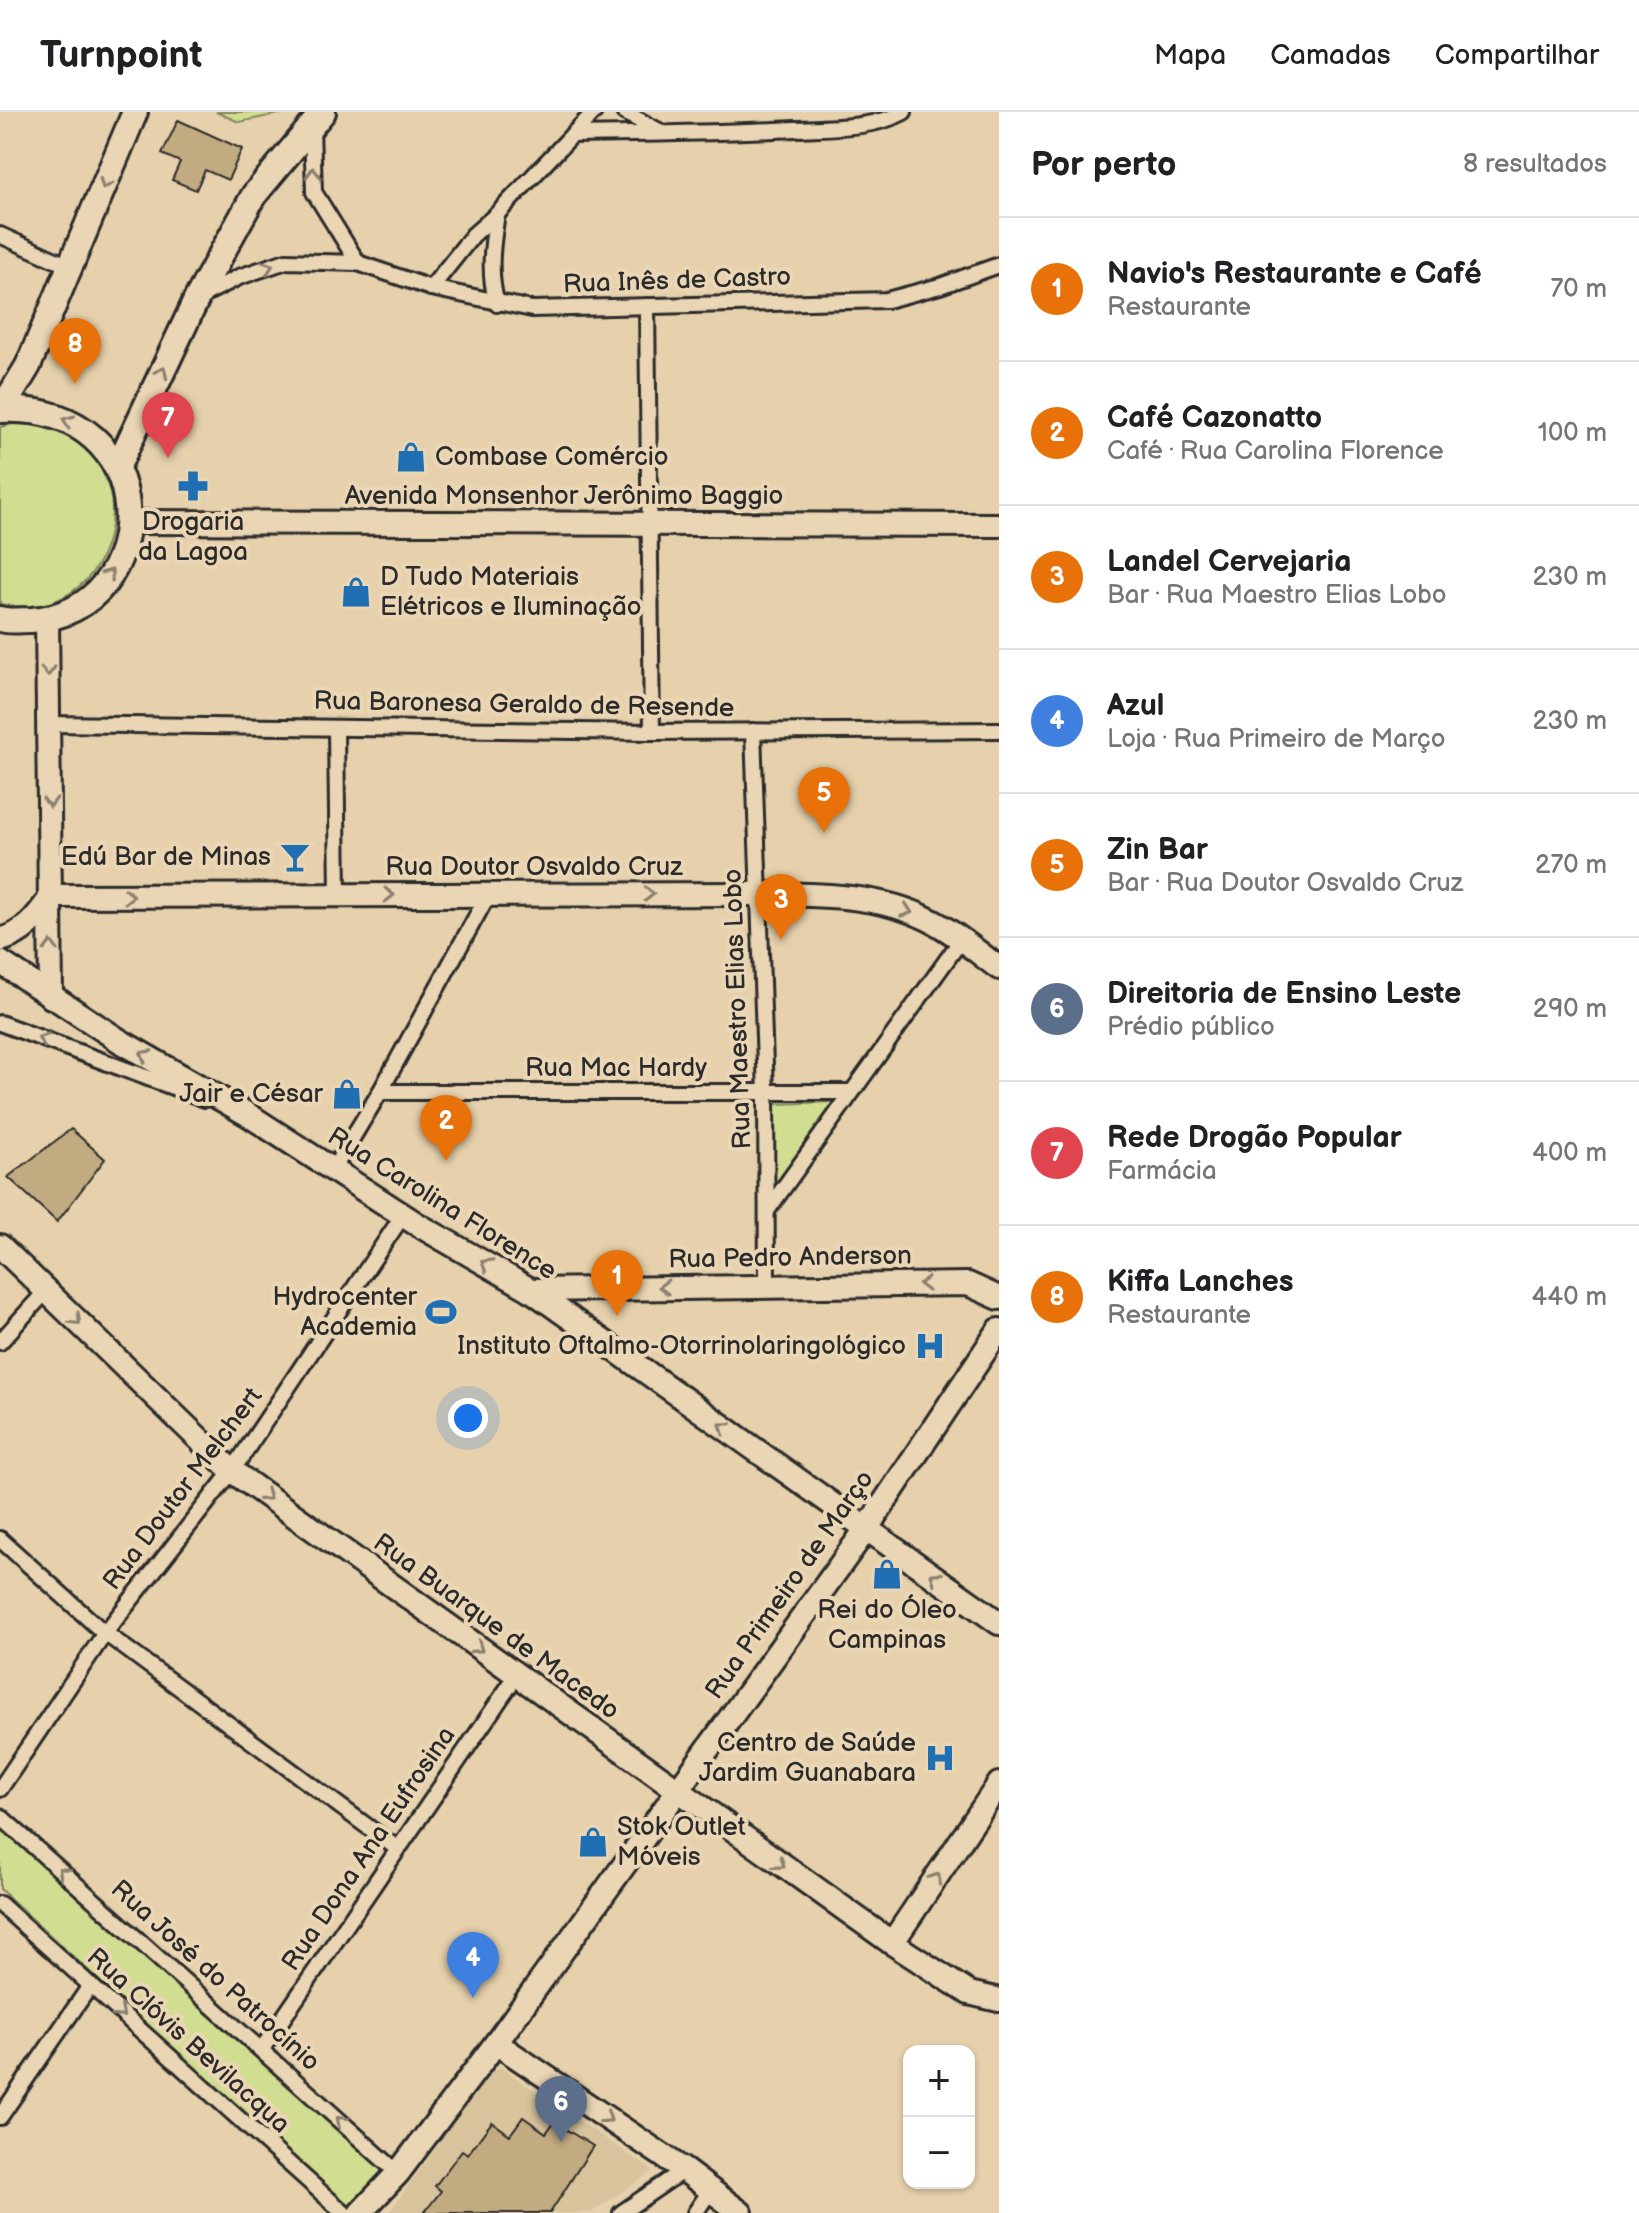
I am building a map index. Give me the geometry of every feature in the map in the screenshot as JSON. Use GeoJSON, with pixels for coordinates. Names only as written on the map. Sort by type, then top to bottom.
{"type":"FeatureCollection","features":[{"type":"Feature","properties":{"kind":"main road"},"geometry":{"type":"LineString","coordinates":[[0,408],[28,366],[135,112]]}},
{"type":"Feature","properties":{"kind":"main road"},"geometry":{"type":"LineString","coordinates":[[117,468],[197,298],[254,195],[318,119]]}},
{"type":"Feature","properties":{"kind":"main road"},"geometry":{"type":"LineString","coordinates":[[0,408],[60,416],[81,426],[98,441],[117,468],[126,491],[128,522],[118,563],[90,597],[70,611],[47,619],[0,619]]}},
{"type":"Feature","properties":{"kind":"main road","name":"Avenida Monsenhor Jerônimo Baggio"},"geometry":{"type":"LineString","coordinates":[[128,522],[999,525]]}},
{"type":"Feature","properties":{"kind":"main road"},"geometry":{"type":"LineString","coordinates":[[47,619],[51,997]]}},
{"type":"Feature","properties":{"kind":"main road"},"geometry":{"type":"LineString","coordinates":[[0,940],[14,937],[36,919],[51,896]]}},
{"type":"Feature","properties":{"kind":"main road","name":"Rua Doutor Osvaldo Cruz"},"geometry":{"type":"LineString","coordinates":[[51,896],[839,896],[894,906],[928,919],[999,968]]}},
{"type":"Feature","properties":{"kind":"main road","name":"Rua Carolina Florence"},"geometry":{"type":"LineString","coordinates":[[0,962],[120,1041],[247,1114],[403,1215],[531,1290],[999,1623]]}},
{"type":"Feature","properties":{"kind":"main road","name":"Rua Buarque de Macedo"},"geometry":{"type":"LineString","coordinates":[[0,1246],[232,1471],[892,1943],[969,1993],[999,2000]]}},
{"type":"Feature","properties":{"kind":"main road","name":"Rua Pedro Anderson"},"geometry":{"type":"LineString","coordinates":[[531,1290],[968,1284],[999,1298]]}},
{"type":"Feature","properties":{"kind":"main road","name":"Rua Primeiro de Março"},"geometry":{"type":"LineString","coordinates":[[360,2213],[398,2173],[496,2043],[867,1528],[999,1330]]}},
{"type":"Feature","properties":{"kind":"main road"},"geometry":{"type":"LineString","coordinates":[[892,1943],[999,1784]]}},
{"type":"Feature","properties":{"kind":"main road"},"geometry":{"type":"LineString","coordinates":[[496,2043],[684,2170],[741,2213]]}},
{"type":"Feature","properties":{"kind":"street"},"geometry":{"type":"LineString","coordinates":[[431,288],[473,235],[594,112]]}},
{"type":"Feature","properties":{"kind":"street"},"geometry":{"type":"LineString","coordinates":[[624,112],[663,133]]}},
{"type":"Feature","properties":{"kind":"street"},"geometry":{"type":"LineString","coordinates":[[572,135],[732,133],[856,125],[885,122],[904,112]]}},
{"type":"Feature","properties":{"kind":"street"},"geometry":{"type":"LineString","coordinates":[[318,119],[314,192],[358,263]]}},
{"type":"Feature","properties":{"kind":"street"},"geometry":{"type":"LineString","coordinates":[[497,214],[491,255],[491,285],[497,304]]}},
{"type":"Feature","properties":{"kind":"street"},"geometry":{"type":"LineString","coordinates":[[0,235],[71,267]]}},
{"type":"Feature","properties":{"kind":"street","name":"Rua Inês de Castro"},"geometry":{"type":"LineString","coordinates":[[197,298],[239,277],[286,261],[358,263],[431,288],[532,309],[887,300],[940,286],[999,265]]}},
{"type":"Feature","properties":{"kind":"street"},"geometry":{"type":"LineString","coordinates":[[647,306],[652,732]]}},
{"type":"Feature","properties":{"kind":"street","name":"Rua Baronesa Geraldo de Resende"},"geometry":{"type":"LineString","coordinates":[[49,724],[652,732],[999,730]]}},
{"type":"Feature","properties":{"kind":"street"},"geometry":{"type":"LineString","coordinates":[[336,728],[338,895]]}},
{"type":"Feature","properties":{"kind":"street","name":"Rua Maestro Elias Lobo"},"geometry":{"type":"LineString","coordinates":[[753,731],[766,1093],[767,1285]]}},
{"type":"Feature","properties":{"kind":"street"},"geometry":{"type":"LineString","coordinates":[[333,1170],[380,1092],[488,895]]}},
{"type":"Feature","properties":{"kind":"street"},"geometry":{"type":"LineString","coordinates":[[767,1212],[961,940]]}},
{"type":"Feature","properties":{"kind":"street"},"geometry":{"type":"LineString","coordinates":[[0,1023],[247,1114]]}},
{"type":"Feature","properties":{"kind":"street","name":"Rua Mac Hardy"},"geometry":{"type":"LineString","coordinates":[[380,1092],[851,1092]]}},
{"type":"Feature","properties":{"kind":"street","name":"Rua Doutor Melchert"},"geometry":{"type":"LineString","coordinates":[[0,1789],[105,1633],[232,1471],[403,1215]]}},
{"type":"Feature","properties":{"kind":"street"},"geometry":{"type":"LineString","coordinates":[[0,1342],[46,1291]]}},
{"type":"Feature","properties":{"kind":"street"},"geometry":{"type":"LineString","coordinates":[[0,1539],[105,1633],[398,1849]]}},
{"type":"Feature","properties":{"kind":"street","name":"Rua Dona Ana Eufrosina"},"geometry":{"type":"LineString","coordinates":[[262,2049],[516,1676]]}},
{"type":"Feature","properties":{"kind":"street","name":"Rua José do Patrocínio"},"geometry":{"type":"LineString","coordinates":[[0,1816],[398,2173]]}},
{"type":"Feature","properties":{"kind":"street","name":"Rua Clóvis Bevilacqua"},"geometry":{"type":"LineString","coordinates":[[0,1904],[344,2213]]}},
{"type":"Feature","properties":{"kind":"street"},"geometry":{"type":"LineString","coordinates":[[0,2117],[90,1986]]}},
{"type":"Feature","properties":{"kind":"street"},"geometry":{"type":"LineString","coordinates":[[621,2213],[684,2170]]}},
{"type":"Feature","properties":{"kind":"street"},"geometry":{"type":"LineString","coordinates":[[695,2213],[710,2191]]}},
{"type":"Feature","properties":{"kind":"shaded area"},"geometry":{"type":"Polygon","coordinates":[[[501,2068],[653,2171],[591,2213],[389,2213],[490,2072],[501,2068]]]}},
{"type":"Feature","properties":{"kind":"green space"},"geometry":{"type":"Polygon","coordinates":[[[216,112],[289,112],[239,122],[216,112]]]}},
{"type":"Feature","properties":{"kind":"green space"},"geometry":{"type":"Polygon","coordinates":[[[13,424],[44,426],[80,443],[102,470],[111,502],[109,536],[96,567],[73,591],[40,605],[0,604],[0,427],[13,424]]]}},
{"type":"Feature","properties":{"kind":"green space"},"geometry":{"type":"Polygon","coordinates":[[[834,1102],[774,1186],[774,1104],[834,1102]]]}},
{"type":"Feature","properties":{"kind":"green space"},"geometry":{"type":"Polygon","coordinates":[[[0,1820],[398,2173],[351,2213],[0,1889],[0,1820]]]}},
{"type":"Feature","properties":{"kind":"building"},"geometry":{"type":"Polygon","coordinates":[[[178,120],[242,149],[228,180],[205,170],[196,190],[172,180],[180,162],[162,154],[178,120]]]}},
{"type":"Feature","properties":{"kind":"building"},"geometry":{"type":"Polygon","coordinates":[[[71,1129],[105,1159],[57,1222],[8,1177],[71,1129]]]}},
{"type":"Feature","properties":{"kind":"building"},"geometry":{"type":"Polygon","coordinates":[[[523,2117],[546,2133],[554,2122],[593,2146],[550,2213],[424,2213],[441,2191],[435,2186],[462,2150],[468,2154],[492,2122],[510,2135],[523,2117]]]}},
{"type":"Feature","properties":{"kind":"place","name":"Kiffa Lanches"},"geometry":{"type":"Point","coordinates":[75,384]}},
{"type":"Feature","properties":{"kind":"place","name":"Combase Comércio"},"geometry":{"type":"Point","coordinates":[411,457]}},
{"type":"Feature","properties":{"kind":"place","name":"Rede Drogão Popular"},"geometry":{"type":"Point","coordinates":[168,458]}},
{"type":"Feature","properties":{"kind":"place","name":"Drogaria da Lagoa"},"geometry":{"type":"Point","coordinates":[193,486]}},
{"type":"Feature","properties":{"kind":"place","name":"D Tudo Materiais Elétricos e Iluminação"},"geometry":{"type":"Point","coordinates":[356,592]}},
{"type":"Feature","properties":{"kind":"place","name":"Zin Bar"},"geometry":{"type":"Point","coordinates":[824,833]}},
{"type":"Feature","properties":{"kind":"place","name":"Edú Bar de Minas"},"geometry":{"type":"Point","coordinates":[295,857]}},
{"type":"Feature","properties":{"kind":"place","name":"Landel Cervejaria"},"geometry":{"type":"Point","coordinates":[781,940]}},
{"type":"Feature","properties":{"kind":"place","name":"Jair e César"},"geometry":{"type":"Point","coordinates":[347,1094]}},
{"type":"Feature","properties":{"kind":"place","name":"Café Cazonatto"},"geometry":{"type":"Point","coordinates":[446,1161]}},
{"type":"Feature","properties":{"kind":"place","name":"Hydrocenter Academia"},"geometry":{"type":"Point","coordinates":[441,1312]}},
{"type":"Feature","properties":{"kind":"place","name":"Navio's Restaurante e Café"},"geometry":{"type":"Point","coordinates":[617,1316]}},
{"type":"Feature","properties":{"kind":"place","name":"Instituto Oftalmo-Otorrinolaringológico"},"geometry":{"type":"Point","coordinates":[930,1346]}},
{"type":"Feature","properties":{"kind":"place","name":"Rei do Óleo Campinas"},"geometry":{"type":"Point","coordinates":[887,1574]}},
{"type":"Feature","properties":{"kind":"place","name":"Centro de Saúde Jardim Guanabara"},"geometry":{"type":"Point","coordinates":[940,1758]}},
{"type":"Feature","properties":{"kind":"place","name":"Stok Outlet Móveis"},"geometry":{"type":"Point","coordinates":[593,1842]}},
{"type":"Feature","properties":{"kind":"place","name":"Azul"},"geometry":{"type":"Point","coordinates":[473,1998]}},
{"type":"Feature","properties":{"kind":"place","name":"Direitoria de Ensino Leste"},"geometry":{"type":"Point","coordinates":[561,2142]}}]}
